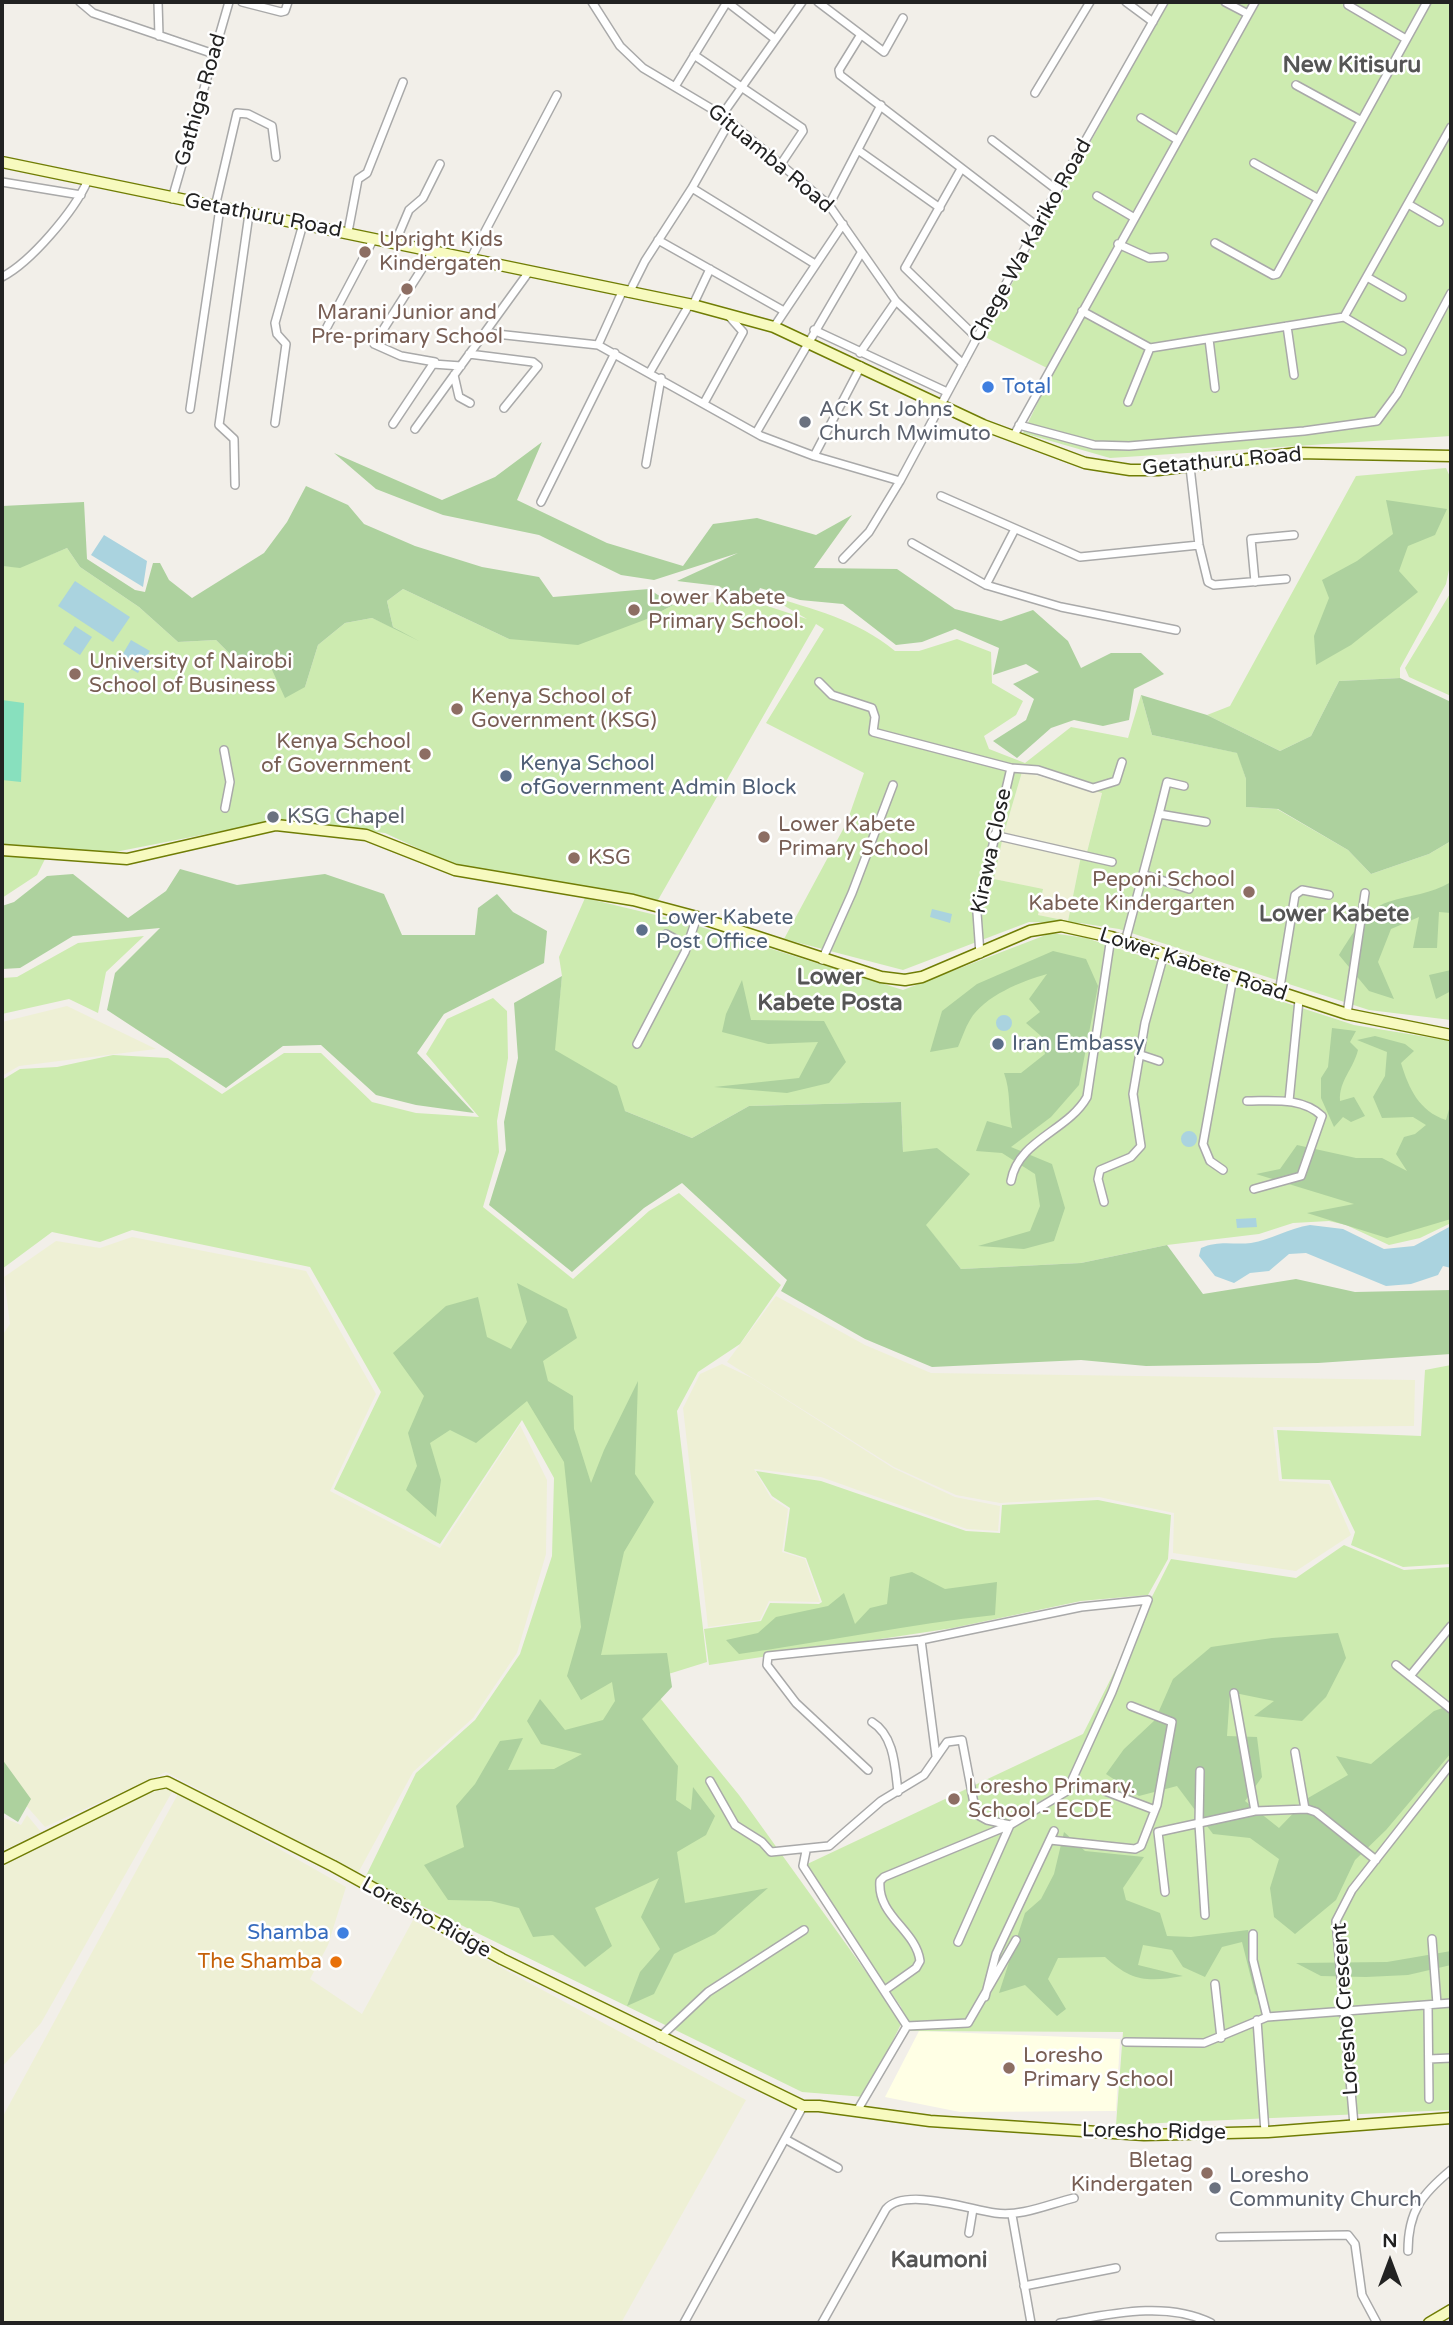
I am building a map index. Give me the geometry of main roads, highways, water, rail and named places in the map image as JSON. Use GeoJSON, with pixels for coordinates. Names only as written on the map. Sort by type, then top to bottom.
{"type":"FeatureCollection","features":[{"type":"Feature","properties":{"kind":"main road","name":"Getathuru Road"},"geometry":{"type":"LineString","coordinates":[[2,162],[87,182],[348,232],[432,253],[691,305],[774,327],[1046,451],[1103,466],[1129,470],[1190,467],[1297,453],[1451,456]]}},
{"type":"Feature","properties":{"kind":"main road","name":"Lower Kabete Road"},"geometry":{"type":"LineString","coordinates":[[2,850],[129,859],[265,826],[286,824],[379,838],[455,870],[618,896],[697,917],[822,960],[881,977],[905,980],[922,977],[1030,931],[1061,926],[1111,937],[1347,1014],[1451,1035]]}},
{"type":"Feature","properties":{"kind":"main road","name":"Loresho Ridge"},"geometry":{"type":"LineString","coordinates":[[2,1859],[152,1785],[167,1782],[659,2039],[803,2106],[857,2110],[930,2121],[1144,2135],[1265,2132],[1451,2118]]}},
{"type":"Feature","properties":{"kind":"main road"},"geometry":{"type":"LineString","coordinates":[[1429,2323],[1451,2310]]}},
{"type":"Feature","properties":{"kind":"water"},"geometry":{"type":"Polygon","coordinates":[[[104,535],[147,561],[143,587],[91,555],[104,535]]]}},
{"type":"Feature","properties":{"kind":"water"},"geometry":{"type":"Polygon","coordinates":[[[75,581],[130,617],[113,642],[58,606],[75,581]]]}},
{"type":"Feature","properties":{"kind":"water"},"geometry":{"type":"Polygon","coordinates":[[[75,626],[92,637],[80,655],[63,644],[75,626]]]}},
{"type":"Feature","properties":{"kind":"water"},"geometry":{"type":"Polygon","coordinates":[[[131,640],[150,651],[138,673],[118,662],[131,640]]]}},
{"type":"Feature","properties":{"kind":"water"},"geometry":{"type":"Polygon","coordinates":[[[932,909],[952,914],[950,923],[930,917],[932,909]]]}},
{"type":"Feature","properties":{"kind":"water"},"geometry":{"type":"Polygon","coordinates":[[[1001,1015],[1007,1015],[1012,1023],[1010,1029],[1001,1031],[996,1026],[996,1020],[1001,1015]]]}},
{"type":"Feature","properties":{"kind":"water"},"geometry":{"type":"Polygon","coordinates":[[[1189,1131],[1197,1139],[1189,1147],[1181,1139],[1189,1131]]]}},
{"type":"Feature","properties":{"kind":"water"},"geometry":{"type":"Polygon","coordinates":[[[1256,1218],[1257,1227],[1237,1228],[1236,1219],[1256,1218]]]}},
{"type":"Feature","properties":{"kind":"water"},"geometry":{"type":"Polygon","coordinates":[[[1310,1225],[1343,1229],[1384,1249],[1414,1246],[1451,1226],[1451,1268],[1443,1266],[1438,1275],[1411,1284],[1386,1286],[1306,1253],[1289,1254],[1269,1271],[1250,1273],[1234,1283],[1215,1276],[1199,1256],[1201,1248],[1208,1246],[1220,1243],[1251,1243],[1310,1225]]]}},
{"type":"Feature","properties":{"kind":"place","name":"Upright Kids Kindergaten"},"geometry":{"type":"Point","coordinates":[365,252]}},
{"type":"Feature","properties":{"kind":"place","name":"Marani Junior and Pre-primary School"},"geometry":{"type":"Point","coordinates":[407,289]}},
{"type":"Feature","properties":{"kind":"place","name":"Total"},"geometry":{"type":"Point","coordinates":[988,387]}},
{"type":"Feature","properties":{"kind":"place","name":"ACK St Johns Church Mwimuto"},"geometry":{"type":"Point","coordinates":[805,422]}},
{"type":"Feature","properties":{"kind":"place","name":"Lower Kabete Primary School."},"geometry":{"type":"Point","coordinates":[634,610]}},
{"type":"Feature","properties":{"kind":"place","name":"University of Nairobi School of Business"},"geometry":{"type":"Point","coordinates":[75,674]}},
{"type":"Feature","properties":{"kind":"place","name":"Kenya School of Government (KSG)"},"geometry":{"type":"Point","coordinates":[457,709]}},
{"type":"Feature","properties":{"kind":"place","name":"Kenya School of Government"},"geometry":{"type":"Point","coordinates":[425,754]}},
{"type":"Feature","properties":{"kind":"place","name":"Kenya School ofGovernment Admin Block"},"geometry":{"type":"Point","coordinates":[506,776]}},
{"type":"Feature","properties":{"kind":"place","name":"KSG Chapel"},"geometry":{"type":"Point","coordinates":[273,817]}},
{"type":"Feature","properties":{"kind":"place","name":"Lower Kabete Primary School"},"geometry":{"type":"Point","coordinates":[764,837]}},
{"type":"Feature","properties":{"kind":"place","name":"KSG"},"geometry":{"type":"Point","coordinates":[574,858]}},
{"type":"Feature","properties":{"kind":"place","name":"Peponi School Kabete Kindergarten"},"geometry":{"type":"Point","coordinates":[1249,892]}},
{"type":"Feature","properties":{"kind":"place","name":"Lower Kabete Post Office"},"geometry":{"type":"Point","coordinates":[642,930]}},
{"type":"Feature","properties":{"kind":"place","name":"Iran Embassy"},"geometry":{"type":"Point","coordinates":[998,1044]}},
{"type":"Feature","properties":{"kind":"place","name":"Loresho Primary. School - ECDE"},"geometry":{"type":"Point","coordinates":[954,1799]}},
{"type":"Feature","properties":{"kind":"place","name":"Shamba"},"geometry":{"type":"Point","coordinates":[343,1933]}},
{"type":"Feature","properties":{"kind":"place","name":"The Shamba"},"geometry":{"type":"Point","coordinates":[336,1962]}},
{"type":"Feature","properties":{"kind":"place","name":"Loresho Primary School"},"geometry":{"type":"Point","coordinates":[1009,2068]}},
{"type":"Feature","properties":{"kind":"place","name":"Bletag Kindergaten"},"geometry":{"type":"Point","coordinates":[1207,2173]}},
{"type":"Feature","properties":{"kind":"place","name":"Loresho Community Church"},"geometry":{"type":"Point","coordinates":[1215,2188]}},
{"type":"Feature","properties":{"kind":"district","name":"New Kitisuru"},"geometry":{"type":"Point","coordinates":[1352,66]}},
{"type":"Feature","properties":{"kind":"district","name":"Lower Kabete"},"geometry":{"type":"Point","coordinates":[1334,915]}},
{"type":"Feature","properties":{"kind":"district","name":"Lower Kabete Posta"},"geometry":{"type":"Point","coordinates":[830,991]}},
{"type":"Feature","properties":{"kind":"district","name":"Kaumoni"},"geometry":{"type":"Point","coordinates":[939,2261]}}]}
